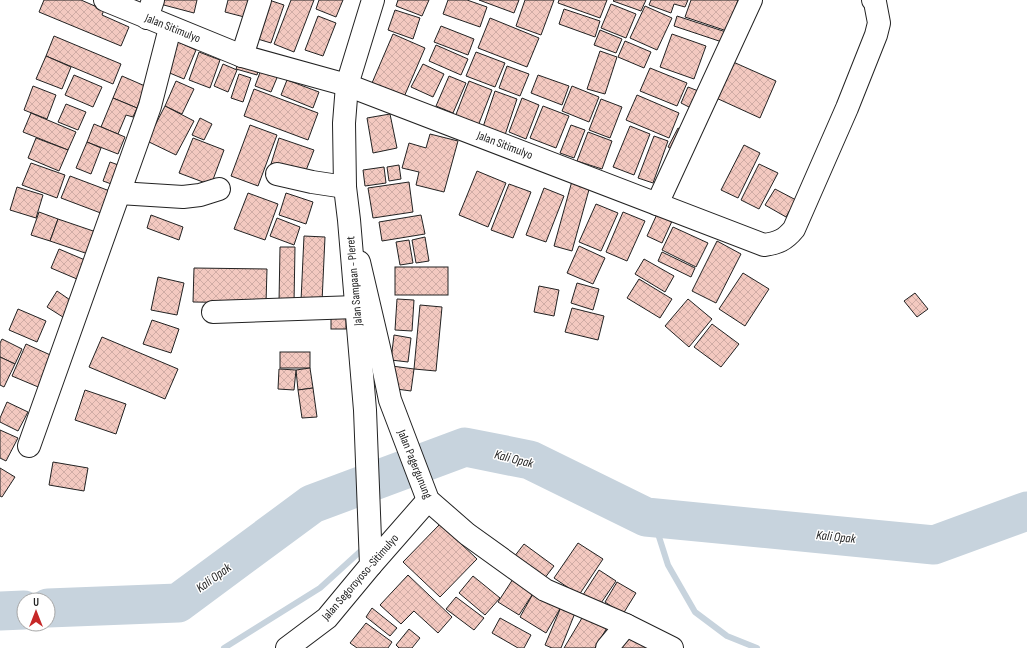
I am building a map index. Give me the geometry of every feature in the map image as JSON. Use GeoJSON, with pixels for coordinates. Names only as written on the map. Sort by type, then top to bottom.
{"type":"FeatureCollection","features":[{"type":"Feature","properties":{"kind":"street","name":"Jalan Sitimulyo"},"geometry":{"type":"LineString","coordinates":[[105,0],[150,9],[170,28],[242,56],[347,85],[764,245],[776,244],[786,238],[794,229],[847,108],[876,35],[879,23],[878,13],[873,0]]}},
{"type":"Feature","properties":{"kind":"street"},"geometry":{"type":"LineString","coordinates":[[242,56],[260,0]]}},
{"type":"Feature","properties":{"kind":"street","name":"Jalan Sampaan - Pleret"},"geometry":{"type":"LineString","coordinates":[[371,565],[365,410],[345,187],[344,123],[347,85],[373,0]]}},
{"type":"Feature","properties":{"kind":"street"},"geometry":{"type":"LineString","coordinates":[[657,204],[751,0]]}},
{"type":"Feature","properties":{"kind":"street"},"geometry":{"type":"LineString","coordinates":[[29,446],[150,106],[170,28]]}},
{"type":"Feature","properties":{"kind":"street"},"geometry":{"type":"LineString","coordinates":[[278,174],[301,180],[345,187]]}},
{"type":"Feature","properties":{"kind":"street"},"geometry":{"type":"LineString","coordinates":[[119,193],[183,197],[200,195],[219,189]]}},
{"type":"Feature","properties":{"kind":"street","name":"Jalan Pagergunung"},"geometry":{"type":"LineString","coordinates":[[349,220],[390,400],[424,491],[467,534],[545,590],[626,625],[672,648]]}},
{"type":"Feature","properties":{"kind":"street"},"geometry":{"type":"LineString","coordinates":[[213,312],[356,307]]}},
{"type":"Feature","properties":{"kind":"street","name":"Jalan Segoroyoso-Sitimulyo"},"geometry":{"type":"LineString","coordinates":[[287,648],[327,618],[371,565],[424,491]]}},
{"type":"Feature","properties":{"kind":"street"},"geometry":{"type":"LineString","coordinates":[[607,648],[626,625]]}},
{"type":"Feature","properties":{"kind":"building"},"geometry":{"type":"Polygon","coordinates":[[[44,0],[81,0],[104,10],[102,15],[129,27],[121,46],[39,12],[44,0]]]}},
{"type":"Feature","properties":{"kind":"building"},"geometry":{"type":"Polygon","coordinates":[[[161,0],[197,0],[194,13],[160,4],[161,0]]]}},
{"type":"Feature","properties":{"kind":"building"},"geometry":{"type":"Polygon","coordinates":[[[228,0],[257,0],[252,19],[225,12],[228,0]]]}},
{"type":"Feature","properties":{"kind":"building"},"geometry":{"type":"Polygon","coordinates":[[[269,0],[284,5],[271,43],[251,37],[269,0]]]}},
{"type":"Feature","properties":{"kind":"building"},"geometry":{"type":"Polygon","coordinates":[[[291,0],[314,0],[294,52],[274,44],[291,0]]]}},
{"type":"Feature","properties":{"kind":"building"},"geometry":{"type":"Polygon","coordinates":[[[319,0],[343,0],[336,17],[316,9],[319,0]]]}},
{"type":"Feature","properties":{"kind":"building"},"geometry":{"type":"Polygon","coordinates":[[[398,0],[429,0],[422,16],[396,6],[398,0]]]}},
{"type":"Feature","properties":{"kind":"building"},"geometry":{"type":"Polygon","coordinates":[[[448,0],[467,0],[487,7],[480,27],[443,14],[448,0]]]}},
{"type":"Feature","properties":{"kind":"building"},"geometry":{"type":"Polygon","coordinates":[[[479,0],[519,0],[514,13],[479,0]]]}},
{"type":"Feature","properties":{"kind":"building"},"geometry":{"type":"Polygon","coordinates":[[[525,0],[554,0],[541,35],[516,26],[525,0]]]}},
{"type":"Feature","properties":{"kind":"building"},"geometry":{"type":"Polygon","coordinates":[[[559,0],[607,0],[600,18],[558,3],[559,0]]]}},
{"type":"Feature","properties":{"kind":"building"},"geometry":{"type":"Polygon","coordinates":[[[646,0],[641,11],[613,1],[646,0]]]}},
{"type":"Feature","properties":{"kind":"building"},"geometry":{"type":"Polygon","coordinates":[[[651,0],[688,0],[685,7],[674,4],[671,13],[649,5],[651,0]]]}},
{"type":"Feature","properties":{"kind":"building"},"geometry":{"type":"Polygon","coordinates":[[[691,0],[738,0],[727,31],[685,17],[691,0]]]}},
{"type":"Feature","properties":{"kind":"building"},"geometry":{"type":"Polygon","coordinates":[[[611,4],[636,14],[626,38],[601,28],[611,4]]]}},
{"type":"Feature","properties":{"kind":"building"},"geometry":{"type":"Polygon","coordinates":[[[645,6],[672,18],[657,50],[630,38],[645,6]]]}},
{"type":"Feature","properties":{"kind":"building"},"geometry":{"type":"Polygon","coordinates":[[[564,9],[600,21],[595,37],[559,24],[564,9]]]}},
{"type":"Feature","properties":{"kind":"building"},"geometry":{"type":"Polygon","coordinates":[[[395,10],[420,18],[413,39],[388,30],[395,10]]]}},
{"type":"Feature","properties":{"kind":"building"},"geometry":{"type":"Polygon","coordinates":[[[318,16],[336,23],[323,56],[305,50],[318,16]]]}},
{"type":"Feature","properties":{"kind":"building"},"geometry":{"type":"Polygon","coordinates":[[[677,16],[726,32],[722,42],[674,26],[677,16]]]}},
{"type":"Feature","properties":{"kind":"building"},"geometry":{"type":"Polygon","coordinates":[[[490,18],[539,38],[527,67],[478,48],[490,18]]]}},
{"type":"Feature","properties":{"kind":"building"},"geometry":{"type":"Polygon","coordinates":[[[441,26],[474,39],[468,55],[434,42],[441,26]]]}},
{"type":"Feature","properties":{"kind":"building"},"geometry":{"type":"Polygon","coordinates":[[[600,30],[622,39],[616,53],[594,45],[600,30]]]}},
{"type":"Feature","properties":{"kind":"building"},"geometry":{"type":"Polygon","coordinates":[[[393,34],[425,48],[404,97],[372,83],[393,34]]]}},
{"type":"Feature","properties":{"kind":"building"},"geometry":{"type":"Polygon","coordinates":[[[672,34],[706,46],[694,79],[660,67],[672,34]]]}},
{"type":"Feature","properties":{"kind":"building"},"geometry":{"type":"Polygon","coordinates":[[[54,36],[121,64],[113,84],[46,56],[54,36]]]}},
{"type":"Feature","properties":{"kind":"building"},"geometry":{"type":"Polygon","coordinates":[[[625,41],[651,52],[644,68],[618,57],[625,41]]]}},
{"type":"Feature","properties":{"kind":"building"},"geometry":{"type":"Polygon","coordinates":[[[178,42],[196,50],[184,79],[165,71],[178,42]]]}},
{"type":"Feature","properties":{"kind":"building"},"geometry":{"type":"Polygon","coordinates":[[[436,45],[468,59],[461,75],[429,61],[436,45]]]}},
{"type":"Feature","properties":{"kind":"building"},"geometry":{"type":"Polygon","coordinates":[[[600,51],[617,57],[605,94],[587,89],[600,51]]]}},
{"type":"Feature","properties":{"kind":"building"},"geometry":{"type":"Polygon","coordinates":[[[199,52],[220,60],[210,88],[189,80],[199,52]]]}},
{"type":"Feature","properties":{"kind":"building"},"geometry":{"type":"Polygon","coordinates":[[[476,52],[505,63],[495,87],[466,76],[476,52]]]}},
{"type":"Feature","properties":{"kind":"building"},"geometry":{"type":"Polygon","coordinates":[[[46,56],[71,67],[62,89],[36,79],[46,56]]]}},
{"type":"Feature","properties":{"kind":"building"},"geometry":{"type":"Polygon","coordinates":[[[239,61],[259,67],[257,75],[236,69],[239,61]]]}},
{"type":"Feature","properties":{"kind":"building"},"geometry":{"type":"Polygon","coordinates":[[[731,61],[776,81],[760,118],[714,97],[731,61]]]}},
{"type":"Feature","properties":{"kind":"building"},"geometry":{"type":"Polygon","coordinates":[[[223,64],[237,70],[228,92],[214,86],[223,64]]]}},
{"type":"Feature","properties":{"kind":"building"},"geometry":{"type":"Polygon","coordinates":[[[423,64],[444,74],[433,97],[411,87],[423,64]]]}},
{"type":"Feature","properties":{"kind":"building"},"geometry":{"type":"Polygon","coordinates":[[[507,66],[529,74],[520,96],[499,88],[507,66]]]}},
{"type":"Feature","properties":{"kind":"building"},"geometry":{"type":"Polygon","coordinates":[[[262,67],[279,73],[271,92],[255,86],[262,67]]]}},
{"type":"Feature","properties":{"kind":"building"},"geometry":{"type":"Polygon","coordinates":[[[650,68],[687,83],[677,106],[640,91],[650,68]]]}},
{"type":"Feature","properties":{"kind":"building"},"geometry":{"type":"Polygon","coordinates":[[[239,74],[251,78],[243,102],[231,98],[239,74]]]}},
{"type":"Feature","properties":{"kind":"building"},"geometry":{"type":"Polygon","coordinates":[[[74,75],[102,87],[93,107],[65,95],[74,75]]]}},
{"type":"Feature","properties":{"kind":"building"},"geometry":{"type":"Polygon","coordinates":[[[538,75],[569,86],[562,105],[531,93],[538,75]]]}},
{"type":"Feature","properties":{"kind":"building"},"geometry":{"type":"Polygon","coordinates":[[[122,76],[145,86],[137,108],[113,98],[122,76]]]}},
{"type":"Feature","properties":{"kind":"building"},"geometry":{"type":"Polygon","coordinates":[[[449,76],[466,83],[453,113],[436,106],[449,76]]]}},
{"type":"Feature","properties":{"kind":"building"},"geometry":{"type":"Polygon","coordinates":[[[287,80],[319,92],[313,108],[281,95],[287,80]]]}},
{"type":"Feature","properties":{"kind":"building"},"geometry":{"type":"Polygon","coordinates":[[[176,81],[194,89],[182,114],[165,106],[176,81]]]}},
{"type":"Feature","properties":{"kind":"building"},"geometry":{"type":"Polygon","coordinates":[[[469,81],[492,90],[478,126],[455,117],[469,81]]]}},
{"type":"Feature","properties":{"kind":"building"},"geometry":{"type":"Polygon","coordinates":[[[33,86],[56,95],[47,119],[24,110],[33,86]]]}},
{"type":"Feature","properties":{"kind":"building"},"geometry":{"type":"Polygon","coordinates":[[[572,86],[599,97],[589,122],[562,111],[572,86]]]}},
{"type":"Feature","properties":{"kind":"building"},"geometry":{"type":"Polygon","coordinates":[[[688,87],[701,92],[693,109],[681,103],[688,87]]]}},
{"type":"Feature","properties":{"kind":"building"},"geometry":{"type":"Polygon","coordinates":[[[254,89],[318,113],[308,140],[244,116],[254,89]]]}},
{"type":"Feature","properties":{"kind":"building"},"geometry":{"type":"Polygon","coordinates":[[[495,91],[517,99],[504,138],[482,130],[495,91]]]}},
{"type":"Feature","properties":{"kind":"building"},"geometry":{"type":"Polygon","coordinates":[[[637,95],[679,113],[669,138],[626,120],[637,95]]]}},
{"type":"Feature","properties":{"kind":"building"},"geometry":{"type":"Polygon","coordinates":[[[113,98],[137,108],[133,117],[126,115],[118,134],[101,127],[113,98]]]}},
{"type":"Feature","properties":{"kind":"building"},"geometry":{"type":"Polygon","coordinates":[[[522,98],[539,105],[526,139],[509,132],[522,98]]]}},
{"type":"Feature","properties":{"kind":"building"},"geometry":{"type":"Polygon","coordinates":[[[601,99],[622,107],[610,138],[589,130],[601,99]]]}},
{"type":"Feature","properties":{"kind":"building"},"geometry":{"type":"Polygon","coordinates":[[[66,104],[86,112],[78,130],[58,122],[66,104]]]}},
{"type":"Feature","properties":{"kind":"building"},"geometry":{"type":"Polygon","coordinates":[[[165,106],[194,121],[176,155],[147,141],[165,106]]]}},
{"type":"Feature","properties":{"kind":"building"},"geometry":{"type":"Polygon","coordinates":[[[543,106],[569,116],[556,148],[530,138],[543,106]]]}},
{"type":"Feature","properties":{"kind":"building"},"geometry":{"type":"Polygon","coordinates":[[[31,113],[76,132],[68,150],[23,132],[31,113]]]}},
{"type":"Feature","properties":{"kind":"building"},"geometry":{"type":"Polygon","coordinates":[[[390,114],[397,148],[373,153],[367,118],[390,114]]]}},
{"type":"Feature","properties":{"kind":"building"},"geometry":{"type":"Polygon","coordinates":[[[200,118],[212,124],[204,140],[192,135],[200,118]]]}},
{"type":"Feature","properties":{"kind":"building"},"geometry":{"type":"Polygon","coordinates":[[[94,124],[125,137],[118,154],[87,142],[94,124]]]}},
{"type":"Feature","properties":{"kind":"building"},"geometry":{"type":"Polygon","coordinates":[[[250,125],[277,135],[258,186],[231,176],[250,125]]]}},
{"type":"Feature","properties":{"kind":"building"},"geometry":{"type":"Polygon","coordinates":[[[571,125],[585,130],[574,158],[560,153],[571,125]]]}},
{"type":"Feature","properties":{"kind":"building"},"geometry":{"type":"Polygon","coordinates":[[[630,126],[650,134],[634,175],[613,167],[630,126]]]}},
{"type":"Feature","properties":{"kind":"building"},"geometry":{"type":"Polygon","coordinates":[[[678,128],[688,133],[678,152],[668,147],[678,128]]]}},
{"type":"Feature","properties":{"kind":"building"},"geometry":{"type":"Polygon","coordinates":[[[588,132],[612,141],[602,169],[577,161],[588,132]]]}},
{"type":"Feature","properties":{"kind":"building"},"geometry":{"type":"Polygon","coordinates":[[[430,134],[458,141],[444,192],[416,185],[419,172],[402,168],[409,143],[426,148],[430,134]]]}},
{"type":"Feature","properties":{"kind":"building"},"geometry":{"type":"Polygon","coordinates":[[[654,136],[668,141],[653,183],[638,178],[654,136]]]}},
{"type":"Feature","properties":{"kind":"building"},"geometry":{"type":"Polygon","coordinates":[[[36,138],[68,150],[59,171],[28,158],[36,138]]]}},
{"type":"Feature","properties":{"kind":"building"},"geometry":{"type":"Polygon","coordinates":[[[193,138],[224,150],[211,185],[179,173],[193,138]]]}},
{"type":"Feature","properties":{"kind":"building"},"geometry":{"type":"Polygon","coordinates":[[[279,138],[314,150],[305,173],[271,164],[279,138]]]}},
{"type":"Feature","properties":{"kind":"building"},"geometry":{"type":"Polygon","coordinates":[[[87,142],[101,148],[91,174],[76,168],[87,142]]]}},
{"type":"Feature","properties":{"kind":"building"},"geometry":{"type":"Polygon","coordinates":[[[744,145],[760,153],[738,198],[721,190],[744,145]]]}},
{"type":"Feature","properties":{"kind":"building"},"geometry":{"type":"Polygon","coordinates":[[[110,162],[124,167],[117,186],[103,181],[110,162]]]}},
{"type":"Feature","properties":{"kind":"building"},"geometry":{"type":"Polygon","coordinates":[[[31,163],[65,175],[57,198],[22,185],[31,163]]]}},
{"type":"Feature","properties":{"kind":"building"},"geometry":{"type":"Polygon","coordinates":[[[759,164],[778,173],[759,209],[741,200],[759,164]]]}},
{"type":"Feature","properties":{"kind":"building"},"geometry":{"type":"Polygon","coordinates":[[[399,165],[401,179],[389,181],[387,167],[399,165]]]}},
{"type":"Feature","properties":{"kind":"building"},"geometry":{"type":"Polygon","coordinates":[[[384,167],[386,183],[365,186],[363,170],[384,167]]]}},
{"type":"Feature","properties":{"kind":"building"},"geometry":{"type":"Polygon","coordinates":[[[477,171],[506,183],[488,227],[459,215],[477,171]]]}},
{"type":"Feature","properties":{"kind":"building"},"geometry":{"type":"Polygon","coordinates":[[[70,176],[115,193],[106,215],[61,198],[70,176]]]}},
{"type":"Feature","properties":{"kind":"building"},"geometry":{"type":"Polygon","coordinates":[[[572,181],[590,186],[572,251],[554,246],[572,181]]]}},
{"type":"Feature","properties":{"kind":"building"},"geometry":{"type":"Polygon","coordinates":[[[409,182],[413,212],[373,218],[368,188],[409,182]]]}},
{"type":"Feature","properties":{"kind":"building"},"geometry":{"type":"Polygon","coordinates":[[[509,184],[531,192],[513,238],[491,230],[509,184]]]}},
{"type":"Feature","properties":{"kind":"building"},"geometry":{"type":"Polygon","coordinates":[[[17,187],[43,195],[36,218],[10,210],[17,187]]]}},
{"type":"Feature","properties":{"kind":"building"},"geometry":{"type":"Polygon","coordinates":[[[544,188],[564,196],[546,242],[526,235],[544,188]]]}},
{"type":"Feature","properties":{"kind":"building"},"geometry":{"type":"Polygon","coordinates":[[[775,189],[796,200],[786,217],[765,205],[775,189]]]}},
{"type":"Feature","properties":{"kind":"building"},"geometry":{"type":"Polygon","coordinates":[[[248,193],[278,204],[265,240],[234,229],[248,193]]]}},
{"type":"Feature","properties":{"kind":"building"},"geometry":{"type":"Polygon","coordinates":[[[286,193],[313,202],[306,224],[279,215],[286,193]]]}},
{"type":"Feature","properties":{"kind":"building"},"geometry":{"type":"Polygon","coordinates":[[[596,204],[618,213],[601,251],[579,242],[596,204]]]}},
{"type":"Feature","properties":{"kind":"building"},"geometry":{"type":"Polygon","coordinates":[[[39,212],[58,219],[50,241],[31,235],[39,212]]]}},
{"type":"Feature","properties":{"kind":"building"},"geometry":{"type":"Polygon","coordinates":[[[623,212],[645,221],[627,261],[606,252],[623,212]]]}},
{"type":"Feature","properties":{"kind":"building"},"geometry":{"type":"Polygon","coordinates":[[[658,212],[673,219],[662,243],[647,236],[658,212]]]}},
{"type":"Feature","properties":{"kind":"building"},"geometry":{"type":"Polygon","coordinates":[[[151,215],[183,227],[179,240],[147,228],[151,215]]]}},
{"type":"Feature","properties":{"kind":"building"},"geometry":{"type":"Polygon","coordinates":[[[421,215],[425,234],[382,241],[379,222],[421,215]]]}},
{"type":"Feature","properties":{"kind":"building"},"geometry":{"type":"Polygon","coordinates":[[[277,218],[300,227],[294,245],[270,236],[277,218]]]}},
{"type":"Feature","properties":{"kind":"building"},"geometry":{"type":"Polygon","coordinates":[[[58,219],[102,234],[94,256],[50,241],[58,219]]]}},
{"type":"Feature","properties":{"kind":"building"},"geometry":{"type":"Polygon","coordinates":[[[673,227],[708,243],[696,267],[662,250],[673,227]]]}},
{"type":"Feature","properties":{"kind":"building"},"geometry":{"type":"Polygon","coordinates":[[[304,236],[325,237],[322,302],[301,301],[304,236]]]}},
{"type":"Feature","properties":{"kind":"building"},"geometry":{"type":"Polygon","coordinates":[[[425,237],[429,261],[416,263],[412,240],[425,237]]]}},
{"type":"Feature","properties":{"kind":"building"},"geometry":{"type":"Polygon","coordinates":[[[409,240],[413,263],[400,265],[396,242],[409,240]]]}},
{"type":"Feature","properties":{"kind":"building"},"geometry":{"type":"Polygon","coordinates":[[[717,241],[741,254],[716,303],[692,291],[717,241]]]}},
{"type":"Feature","properties":{"kind":"building"},"geometry":{"type":"Polygon","coordinates":[[[579,246],[605,258],[593,284],[567,273],[579,246]]]}},
{"type":"Feature","properties":{"kind":"building"},"geometry":{"type":"Polygon","coordinates":[[[280,247],[295,247],[294,303],[279,302],[280,247]]]}},
{"type":"Feature","properties":{"kind":"building"},"geometry":{"type":"Polygon","coordinates":[[[59,249],[92,263],[84,282],[51,268],[59,249]]]}},
{"type":"Feature","properties":{"kind":"building"},"geometry":{"type":"Polygon","coordinates":[[[662,252],[695,268],[691,277],[658,261],[662,252]]]}},
{"type":"Feature","properties":{"kind":"building"},"geometry":{"type":"Polygon","coordinates":[[[644,259],[674,276],[665,292],[635,274],[644,259]]]}},
{"type":"Feature","properties":{"kind":"building"},"geometry":{"type":"Polygon","coordinates":[[[395,267],[448,267],[448,295],[395,295],[395,267]]]}},
{"type":"Feature","properties":{"kind":"building"},"geometry":{"type":"Polygon","coordinates":[[[194,268],[267,269],[266,303],[193,302],[194,268]]]}},
{"type":"Feature","properties":{"kind":"building"},"geometry":{"type":"Polygon","coordinates":[[[743,273],[769,289],[745,326],[719,309],[743,273]]]}},
{"type":"Feature","properties":{"kind":"building"},"geometry":{"type":"Polygon","coordinates":[[[158,277],[184,283],[177,315],[151,310],[158,277]]]}},
{"type":"Feature","properties":{"kind":"building"},"geometry":{"type":"Polygon","coordinates":[[[639,279],[672,299],[660,318],[627,298],[639,279]]]}},
{"type":"Feature","properties":{"kind":"building"},"geometry":{"type":"Polygon","coordinates":[[[577,283],[599,289],[593,310],[571,303],[577,283]]]}},
{"type":"Feature","properties":{"kind":"building"},"geometry":{"type":"Polygon","coordinates":[[[539,286],[559,290],[554,316],[534,312],[539,286]]]}},
{"type":"Feature","properties":{"kind":"building"},"geometry":{"type":"Polygon","coordinates":[[[57,291],[76,304],[66,319],[47,307],[57,291]]]}},
{"type":"Feature","properties":{"kind":"building"},"geometry":{"type":"Polygon","coordinates":[[[915,293],[928,309],[917,317],[904,301],[915,293]]]}},
{"type":"Feature","properties":{"kind":"building"},"geometry":{"type":"Polygon","coordinates":[[[397,299],[414,300],[412,331],[395,330],[397,299]]]}},
{"type":"Feature","properties":{"kind":"building"},"geometry":{"type":"Polygon","coordinates":[[[688,299],[712,319],[689,347],[665,326],[688,299]]]}},
{"type":"Feature","properties":{"kind":"building"},"geometry":{"type":"Polygon","coordinates":[[[420,305],[442,307],[436,371],[414,369],[420,305]]]}},
{"type":"Feature","properties":{"kind":"building"},"geometry":{"type":"Polygon","coordinates":[[[572,308],[604,316],[598,340],[565,332],[572,308]]]}},
{"type":"Feature","properties":{"kind":"building"},"geometry":{"type":"Polygon","coordinates":[[[18,309],[46,321],[37,342],[9,330],[18,309]]]}},
{"type":"Feature","properties":{"kind":"building"},"geometry":{"type":"Polygon","coordinates":[[[331,312],[346,312],[346,329],[331,329],[331,312]]]}},
{"type":"Feature","properties":{"kind":"building"},"geometry":{"type":"Polygon","coordinates":[[[152,320],[179,329],[171,353],[143,344],[152,320]]]}},
{"type":"Feature","properties":{"kind":"building"},"geometry":{"type":"Polygon","coordinates":[[[712,324],[739,344],[721,367],[694,347],[712,324]]]}},
{"type":"Feature","properties":{"kind":"building"},"geometry":{"type":"Polygon","coordinates":[[[394,335],[411,338],[408,362],[391,360],[394,335]]]}},
{"type":"Feature","properties":{"kind":"building"},"geometry":{"type":"Polygon","coordinates":[[[102,337],[178,369],[165,399],[89,367],[102,337]]]}},
{"type":"Feature","properties":{"kind":"building"},"geometry":{"type":"Polygon","coordinates":[[[2,339],[22,349],[15,364],[0,357],[0,343],[2,339]]]}},
{"type":"Feature","properties":{"kind":"building"},"geometry":{"type":"Polygon","coordinates":[[[26,344],[57,358],[43,389],[12,376],[26,344]]]}},
{"type":"Feature","properties":{"kind":"building"},"geometry":{"type":"Polygon","coordinates":[[[280,352],[310,352],[310,368],[280,368],[280,352]]]}},
{"type":"Feature","properties":{"kind":"building"},"geometry":{"type":"Polygon","coordinates":[[[0,357],[15,364],[4,387],[0,385],[0,357]]]}},
{"type":"Feature","properties":{"kind":"building"},"geometry":{"type":"Polygon","coordinates":[[[392,366],[414,369],[411,391],[389,388],[392,366]]]}},
{"type":"Feature","properties":{"kind":"building"},"geometry":{"type":"Polygon","coordinates":[[[310,368],[313,388],[298,390],[296,370],[310,368]]]}},
{"type":"Feature","properties":{"kind":"building"},"geometry":{"type":"Polygon","coordinates":[[[279,369],[296,370],[294,390],[278,389],[279,369]]]}},
{"type":"Feature","properties":{"kind":"building"},"geometry":{"type":"Polygon","coordinates":[[[313,388],[317,417],[302,418],[298,390],[313,388]]]}},
{"type":"Feature","properties":{"kind":"building"},"geometry":{"type":"Polygon","coordinates":[[[85,390],[126,404],[116,434],[75,420],[85,390]]]}},
{"type":"Feature","properties":{"kind":"building"},"geometry":{"type":"Polygon","coordinates":[[[7,402],[28,412],[18,431],[0,422],[0,418],[7,402]]]}},
{"type":"Feature","properties":{"kind":"building"},"geometry":{"type":"Polygon","coordinates":[[[0,430],[18,438],[6,461],[0,458],[0,430]]]}},
{"type":"Feature","properties":{"kind":"building"},"geometry":{"type":"Polygon","coordinates":[[[53,462],[88,468],[84,491],[49,485],[53,462]]]}},
{"type":"Feature","properties":{"kind":"building"},"geometry":{"type":"Polygon","coordinates":[[[0,468],[15,477],[2,497],[0,496],[0,468]]]}},
{"type":"Feature","properties":{"kind":"building"},"geometry":{"type":"Polygon","coordinates":[[[440,524],[477,559],[440,597],[403,562],[440,524]]]}},
{"type":"Feature","properties":{"kind":"building"},"geometry":{"type":"Polygon","coordinates":[[[578,543],[603,559],[579,595],[554,578],[578,543]]]}},
{"type":"Feature","properties":{"kind":"building"},"geometry":{"type":"Polygon","coordinates":[[[524,544],[554,566],[544,579],[514,557],[524,544]]]}},
{"type":"Feature","properties":{"kind":"building"},"geometry":{"type":"Polygon","coordinates":[[[599,570],[616,581],[597,609],[581,598],[599,570]]]}},
{"type":"Feature","properties":{"kind":"building"},"geometry":{"type":"Polygon","coordinates":[[[408,575],[452,617],[438,633],[414,611],[401,624],[380,605],[408,575]]]}},
{"type":"Feature","properties":{"kind":"building"},"geometry":{"type":"Polygon","coordinates":[[[473,576],[500,598],[485,615],[459,593],[473,576]]]}},
{"type":"Feature","properties":{"kind":"building"},"geometry":{"type":"Polygon","coordinates":[[[513,579],[534,592],[519,615],[498,602],[513,579]]]}},
{"type":"Feature","properties":{"kind":"building"},"geometry":{"type":"Polygon","coordinates":[[[617,582],[636,593],[623,614],[605,602],[617,582]]]}},
{"type":"Feature","properties":{"kind":"building"},"geometry":{"type":"Polygon","coordinates":[[[534,592],[561,607],[546,633],[520,617],[534,592]]]}},
{"type":"Feature","properties":{"kind":"building"},"geometry":{"type":"Polygon","coordinates":[[[456,597],[484,618],[474,630],[446,609],[456,597]]]}},
{"type":"Feature","properties":{"kind":"building"},"geometry":{"type":"Polygon","coordinates":[[[561,607],[575,613],[561,648],[552,648],[545,645],[561,607]]]}},
{"type":"Feature","properties":{"kind":"building"},"geometry":{"type":"Polygon","coordinates":[[[372,608],[397,628],[390,636],[366,617],[372,608]]]}},
{"type":"Feature","properties":{"kind":"building"},"geometry":{"type":"Polygon","coordinates":[[[585,613],[608,626],[595,648],[564,648],[585,613]]]}},
{"type":"Feature","properties":{"kind":"building"},"geometry":{"type":"Polygon","coordinates":[[[500,618],[531,635],[524,648],[518,648],[492,633],[500,618]]]}},
{"type":"Feature","properties":{"kind":"building"},"geometry":{"type":"Polygon","coordinates":[[[366,623],[392,642],[388,648],[357,648],[350,643],[366,623]]]}},
{"type":"Feature","properties":{"kind":"building"},"geometry":{"type":"Polygon","coordinates":[[[409,629],[420,638],[412,648],[399,648],[396,645],[409,629]]]}},
{"type":"Feature","properties":{"kind":"building"},"geometry":{"type":"Polygon","coordinates":[[[624,634],[646,648],[616,648],[624,634]]]}},
{"type":"Feature","properties":{"kind":"waterway","name":"Kali Opak"},"geometry":{"type":"LineString","coordinates":[[56,608],[178,603],[312,504],[465,447],[530,460],[646,517],[934,545],[1027,511]]}},
{"type":"Feature","properties":{"kind":"waterway"},"geometry":{"type":"LineString","coordinates":[[653,518],[668,565],[695,612],[727,636],[757,648]]}},
{"type":"Feature","properties":{"kind":"waterway"},"geometry":{"type":"LineString","coordinates":[[224,648],[320,588],[364,548]]}},
{"type":"Feature","properties":{"kind":"waterway","name":"Kali Opak"},"geometry":{"type":"LineString","coordinates":[[0,611],[16,610]]}}]}
